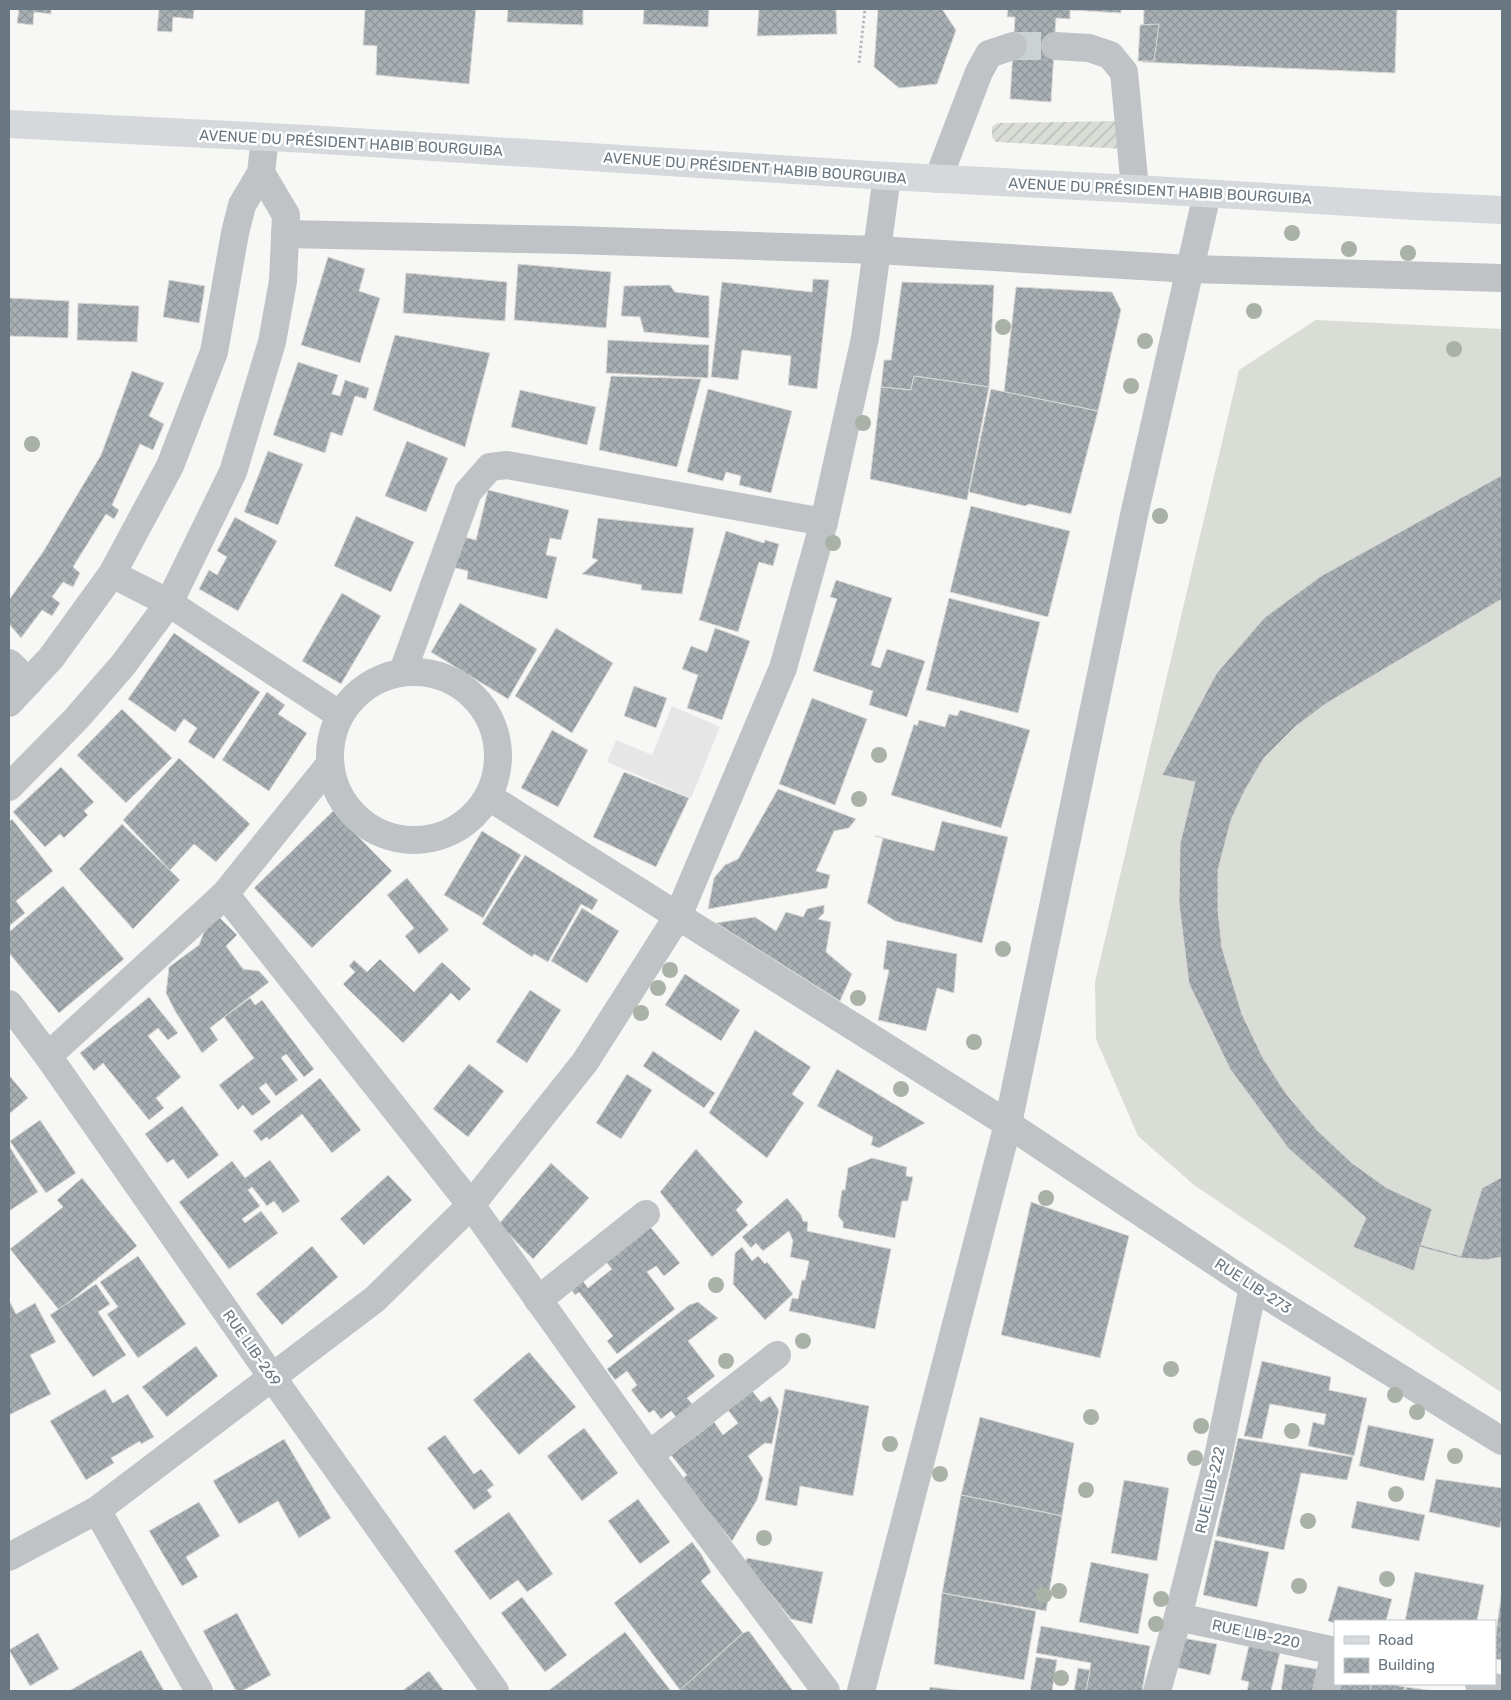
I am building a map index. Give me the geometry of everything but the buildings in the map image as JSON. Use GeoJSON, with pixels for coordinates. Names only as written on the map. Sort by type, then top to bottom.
{"type":"FeatureCollection","features":[{"type":"Feature","properties":{"kind":"main road","name":"AVENUE DU PRÉSIDENT HABIB BOURGUIBA"},"geometry":{"type":"LineString","coordinates":[[9,124],[265,137],[887,176],[1502,210]]}},
{"type":"Feature","properties":{"kind":"street"},"geometry":{"type":"LineString","coordinates":[[938,179],[979,72],[989,54],[1013,46]]}},
{"type":"Feature","properties":{"kind":"street"},"geometry":{"type":"LineString","coordinates":[[1055,46],[1089,48],[1110,55],[1124,72],[1135,189]]}},
{"type":"Feature","properties":{"kind":"street"},"geometry":{"type":"LineString","coordinates":[[9,703],[51,658],[112,574],[170,466],[214,352],[235,232],[242,205],[261,173],[265,137]]}},
{"type":"Feature","properties":{"kind":"street"},"geometry":{"type":"LineString","coordinates":[[9,787],[76,719],[111,679],[169,604],[233,472],[272,342],[283,281],[286,215],[261,173]]}},
{"type":"Feature","properties":{"kind":"street"},"geometry":{"type":"LineString","coordinates":[[9,1557],[97,1510],[375,1299],[471,1206],[585,1062],[678,916],[783,668],[824,522],[865,338],[887,176]]}},
{"type":"Feature","properties":{"kind":"street"},"geometry":{"type":"LineString","coordinates":[[861,1691],[1008,1124],[1134,515],[1207,194]]}},
{"type":"Feature","properties":{"kind":"street"},"geometry":{"type":"LineString","coordinates":[[285,234],[877,250],[1190,268],[1502,278]]}},
{"type":"Feature","properties":{"kind":"street"},"geometry":{"type":"LineString","coordinates":[[403,671],[468,492],[490,467],[507,465],[824,522]]}},
{"type":"Feature","properties":{"kind":"street"},"geometry":{"type":"LineString","coordinates":[[112,574],[169,604],[340,715]]}},
{"type":"Feature","properties":{"kind":"street"},"geometry":{"type":"LineString","coordinates":[[9,663],[29,682]]}},
{"type":"Feature","properties":{"kind":"street"},"geometry":{"type":"LineString","coordinates":[[403,671],[430,672],[455,681],[476,697],[491,720],[498,745],[498,772],[489,797],[475,816],[455,831],[433,838],[409,840],[386,836],[365,824],[347,808],[335,787],[330,764],[333,730],[340,715],[356,694],[378,679],[403,671]]}},
{"type":"Feature","properties":{"kind":"street"},"geometry":{"type":"LineString","coordinates":[[48,1056],[149,966],[225,894],[330,764]]}},
{"type":"Feature","properties":{"kind":"street","name":"RUE LIB-273"},"geometry":{"type":"LineString","coordinates":[[489,797],[1008,1124],[1253,1287],[1502,1441]]}},
{"type":"Feature","properties":{"kind":"street"},"geometry":{"type":"LineString","coordinates":[[225,894],[471,1206],[649,1455],[826,1691]]}},
{"type":"Feature","properties":{"kind":"street","name":"RUE LIB-269"},"geometry":{"type":"LineString","coordinates":[[9,1004],[48,1056],[272,1377],[495,1691]]}},
{"type":"Feature","properties":{"kind":"street"},"geometry":{"type":"LineString","coordinates":[[538,1300],[646,1214]]}},
{"type":"Feature","properties":{"kind":"street","name":"RUE LIB-222"},"geometry":{"type":"LineString","coordinates":[[1156,1691],[1178,1617],[1218,1457],[1253,1287]]}},
{"type":"Feature","properties":{"kind":"street"},"geometry":{"type":"LineString","coordinates":[[649,1455],[777,1355]]}},
{"type":"Feature","properties":{"kind":"street"},"geometry":{"type":"LineString","coordinates":[[97,1510],[199,1691]]}},
{"type":"Feature","properties":{"kind":"street","name":"RUE LIB-220"},"geometry":{"type":"LineString","coordinates":[[1178,1617],[1334,1652]]}},
{"type":"Feature","properties":{"kind":"street"},"geometry":{"type":"LineString","coordinates":[[1326,1691],[1334,1656]]}},
{"type":"Feature","properties":{"kind":"street"},"geometry":{"type":"LineString","coordinates":[[1484,1685],[1502,1689]]}},
{"type":"Feature","properties":{"kind":"path"},"geometry":{"type":"LineString","coordinates":[[859,63],[865,9]]}},
{"type":"Feature","properties":{"kind":"shaded area"},"geometry":{"type":"Polygon","coordinates":[[[1120,121],[1125,149],[996,142],[992,137],[992,127],[997,123],[1120,121]]]}},
{"type":"Feature","properties":{"kind":"shaded area"},"geometry":{"type":"Polygon","coordinates":[[[1316,320],[1502,329],[1502,1393],[1194,1185],[1138,1136],[1096,1039],[1095,982],[1239,370],[1316,320]]]}},
{"type":"Feature","properties":{"kind":"shaded area"},"geometry":{"type":"Polygon","coordinates":[[[672,706],[720,727],[691,798],[607,762],[616,740],[652,755],[672,706]]]}},
{"type":"Feature","properties":{"kind":"tunnel"},"geometry":{"type":"LineString","coordinates":[[1013,46],[1055,46]]}}]}
